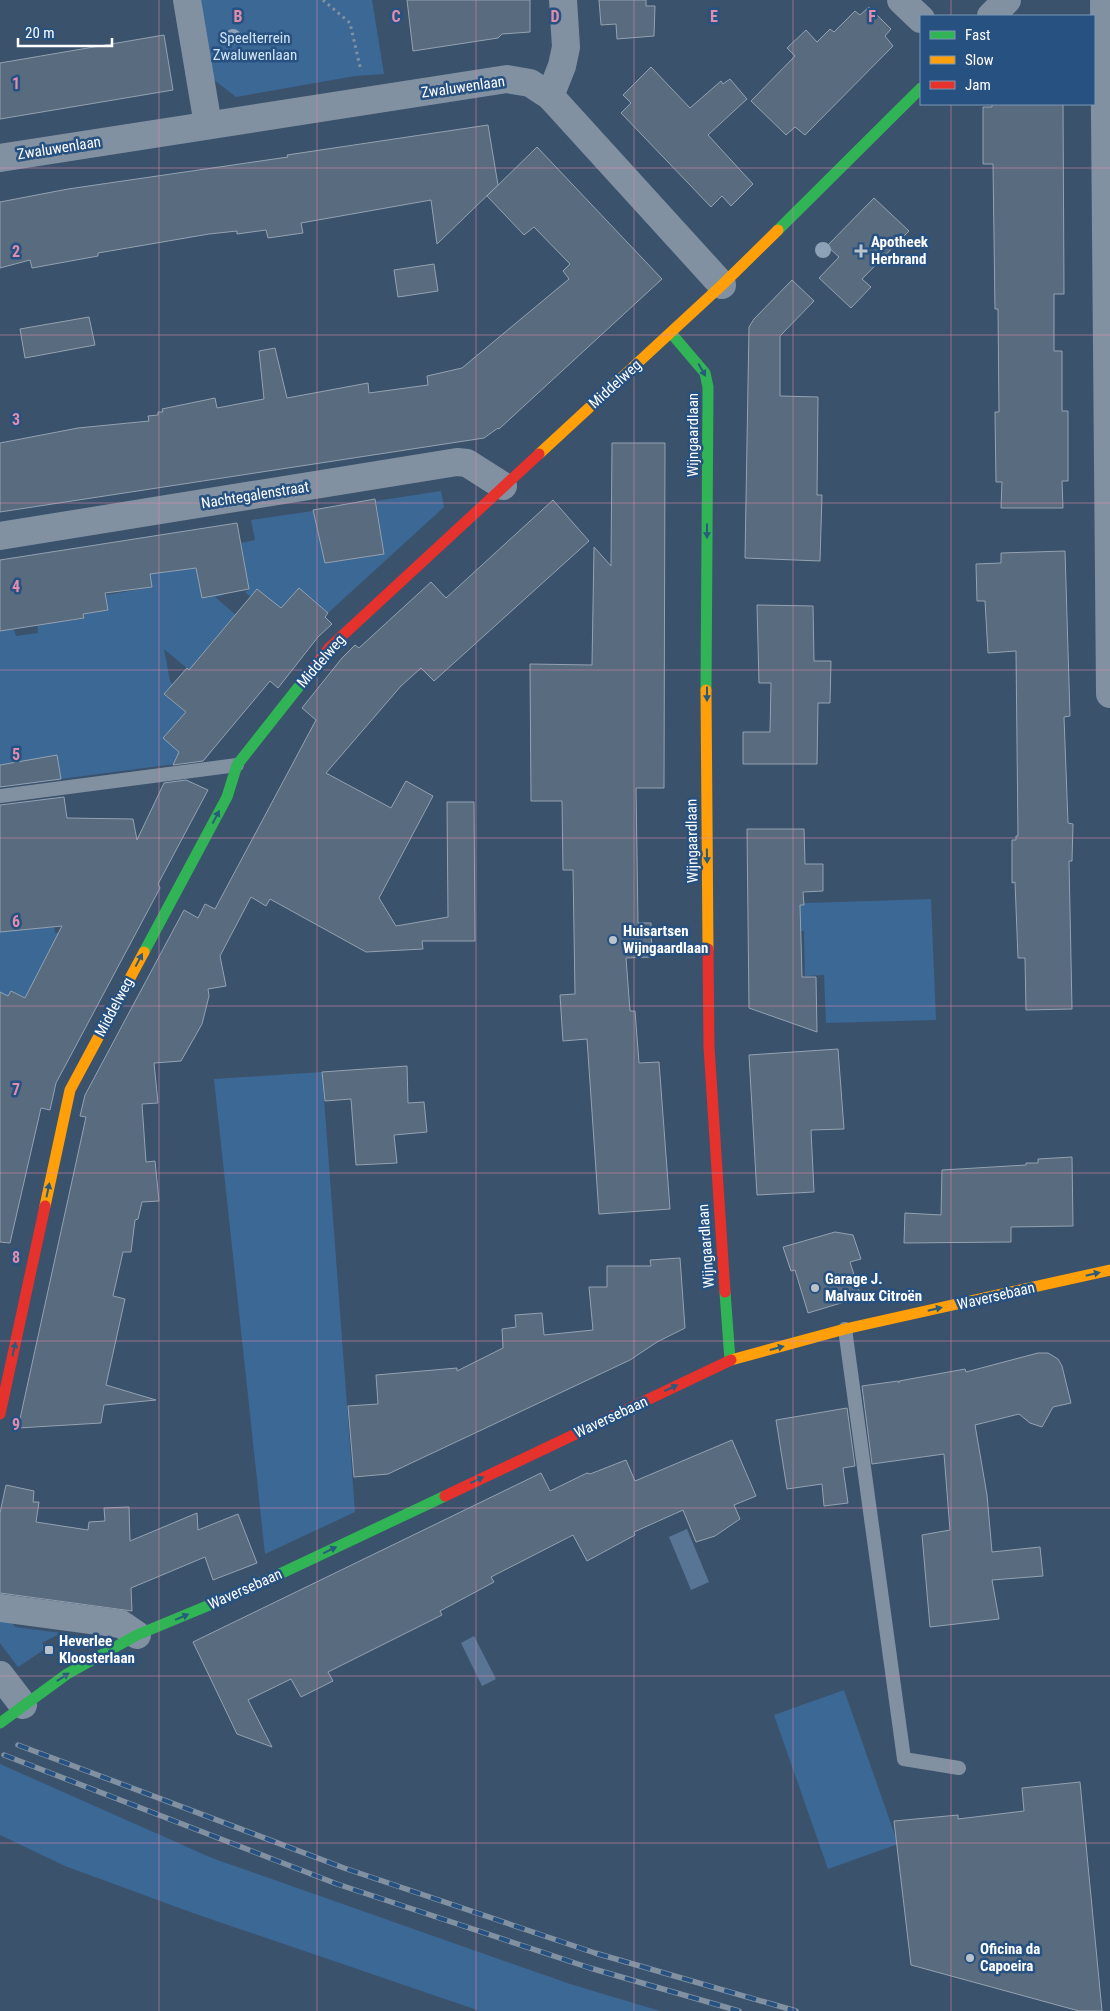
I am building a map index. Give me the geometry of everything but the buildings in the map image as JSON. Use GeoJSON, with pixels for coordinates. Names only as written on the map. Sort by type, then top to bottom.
{"type":"FeatureCollection","features":[{"type":"Feature","properties":{"kind":"street"},"geometry":{"type":"LineString","coordinates":[[187,0],[208,125]]}},
{"type":"Feature","properties":{"kind":"street"},"geometry":{"type":"LineString","coordinates":[[550,96],[562,66],[566,48],[563,0]]}},
{"type":"Feature","properties":{"kind":"street"},"geometry":{"type":"LineString","coordinates":[[901,0],[920,19]]}},
{"type":"Feature","properties":{"kind":"street"},"geometry":{"type":"LineString","coordinates":[[993,15],[1007,0]]}},
{"type":"Feature","properties":{"kind":"street"},"geometry":{"type":"LineString","coordinates":[[1104,0],[1110,694]]}},
{"type":"Feature","properties":{"kind":"street","name":"Zwaluwenlaan"},"geometry":{"type":"LineString","coordinates":[[0,158],[507,79],[530,83],[550,96],[722,285]]}},
{"type":"Feature","properties":{"kind":"street","name":"Middelweg"},"geometry":{"type":"LineString","coordinates":[[0,1414],[70,1090],[227,797],[238,765],[330,647],[722,285],[920,89]]}},
{"type":"Feature","properties":{"kind":"street","name":"Wijngaardlaan"},"geometry":{"type":"LineString","coordinates":[[671,333],[705,373],[708,387],[706,785],[709,1047],[730,1360]]}},
{"type":"Feature","properties":{"kind":"street","name":"Nachtegalenstraat"},"geometry":{"type":"LineString","coordinates":[[0,536],[456,462],[466,464],[504,486]]}},
{"type":"Feature","properties":{"kind":"street","name":"Waversebaan"},"geometry":{"type":"LineString","coordinates":[[0,1723],[67,1674],[137,1636],[248,1589],[730,1360],[845,1329],[1110,1270]]}},
{"type":"Feature","properties":{"kind":"street"},"geometry":{"type":"LineString","coordinates":[[0,1608],[114,1622],[121,1624],[137,1636]]}},
{"type":"Feature","properties":{"kind":"street"},"geometry":{"type":"LineString","coordinates":[[0,1675],[23,1705]]}},
{"type":"Feature","properties":{"kind":"lane"},"geometry":{"type":"LineString","coordinates":[[0,796],[238,765]]}},
{"type":"Feature","properties":{"kind":"lane"},"geometry":{"type":"LineString","coordinates":[[845,1329],[904,1759],[959,1768]]}},
{"type":"Feature","properties":{"kind":"path"},"geometry":{"type":"LineString","coordinates":[[324,0],[350,23],[367,101]]}},
{"type":"Feature","properties":{"kind":"green space","name":"Speelterrein Zwaluwenlaan"},"geometry":{"type":"Polygon","coordinates":[[[199,0],[372,0],[384,74],[355,76],[236,97],[213,79],[199,0]]]}},
{"type":"Feature","properties":{"kind":"green space"},"geometry":{"type":"Polygon","coordinates":[[[441,491],[444,507],[328,613],[311,598],[276,608],[262,604],[245,592],[249,590],[241,543],[255,540],[251,520],[313,511],[325,563],[384,554],[376,501],[441,491]]]}},
{"type":"Feature","properties":{"kind":"green space"},"geometry":{"type":"Polygon","coordinates":[[[219,566],[224,595],[215,597],[236,615],[196,661],[211,675],[201,680],[164,649],[170,681],[173,685],[164,694],[186,712],[163,738],[196,736],[212,751],[205,760],[0,787],[0,631],[14,629],[16,636],[38,633],[37,621],[57,602],[61,622],[83,619],[83,614],[108,610],[106,595],[152,587],[150,574],[196,568],[202,598],[217,595],[219,566]]]}},
{"type":"Feature","properties":{"kind":"green space"},"geometry":{"type":"Polygon","coordinates":[[[931,899],[936,1020],[826,1023],[824,975],[805,976],[804,931],[750,932],[749,905],[931,899]]]}},
{"type":"Feature","properties":{"kind":"green space"},"geometry":{"type":"Polygon","coordinates":[[[0,908],[40,928],[54,927],[55,933],[78,930],[79,944],[50,947],[52,958],[62,974],[42,965],[38,973],[41,975],[28,999],[11,991],[8,996],[0,992],[0,908]]]}},
{"type":"Feature","properties":{"kind":"green space"},"geometry":{"type":"Polygon","coordinates":[[[322,1072],[355,1512],[265,1554],[214,1079],[322,1072]]]}},
{"type":"Feature","properties":{"kind":"green space"},"geometry":{"type":"Polygon","coordinates":[[[0,1617],[9,1619],[15,1627],[61,1633],[42,1643],[45,1649],[18,1667],[0,1643],[0,1617]]]}},
{"type":"Feature","properties":{"kind":"green space"},"geometry":{"type":"Polygon","coordinates":[[[844,1690],[898,1844],[828,1869],[774,1715],[844,1690]]]}},
{"type":"Feature","properties":{"kind":"green space"},"geometry":{"type":"Polygon","coordinates":[[[0,1764],[212,1858],[570,1984],[660,2011],[480,2011],[193,1913],[65,1866],[0,1835],[0,1764]]]}},
{"type":"Feature","properties":{"kind":"shaded area"},"geometry":{"type":"Polygon","coordinates":[[[687,1529],[709,1582],[691,1590],[669,1537],[687,1529]]]}},
{"type":"Feature","properties":{"kind":"shaded area"},"geometry":{"type":"Polygon","coordinates":[[[474,1636],[496,1679],[482,1686],[461,1643],[474,1636]]]}},
{"type":"Feature","properties":{"kind":"railway"},"geometry":{"type":"LineString","coordinates":[[18,1745],[344,1868],[595,1953],[796,2011]]}},
{"type":"Feature","properties":{"kind":"railway"},"geometry":{"type":"LineString","coordinates":[[4,1755],[337,1884],[590,1968],[739,2011]]}},
{"type":"Feature","properties":{"kind":"traffic: fast"},"geometry":{"type":"LineString","coordinates":[[778,230],[920,89]]}},
{"type":"Feature","properties":{"kind":"traffic: fast"},"geometry":{"type":"LineString","coordinates":[[671,333],[705,373],[708,387],[706,690]]}},
{"type":"Feature","properties":{"kind":"traffic: fast"},"geometry":{"type":"LineString","coordinates":[[144,952],[227,797],[237,765],[308,675]]}},
{"type":"Feature","properties":{"kind":"traffic: fast"},"geometry":{"type":"LineString","coordinates":[[725,1292],[730,1360]]}},
{"type":"Feature","properties":{"kind":"traffic: fast"},"geometry":{"type":"LineString","coordinates":[[0,1723],[67,1674],[137,1635],[248,1589],[445,1496]]}},
{"type":"Feature","properties":{"kind":"traffic: slow"},"geometry":{"type":"LineString","coordinates":[[539,454],[722,285],[778,230]]}},
{"type":"Feature","properties":{"kind":"traffic: slow"},"geometry":{"type":"LineString","coordinates":[[706,690],[708,949]]}},
{"type":"Feature","properties":{"kind":"traffic: slow"},"geometry":{"type":"LineString","coordinates":[[45,1206],[70,1090],[144,952]]}},
{"type":"Feature","properties":{"kind":"traffic: slow"},"geometry":{"type":"LineString","coordinates":[[731,1360],[845,1329],[1110,1270]]}},
{"type":"Feature","properties":{"kind":"traffic: jam"},"geometry":{"type":"LineString","coordinates":[[308,675],[330,647],[539,454]]}},
{"type":"Feature","properties":{"kind":"traffic: jam"},"geometry":{"type":"LineString","coordinates":[[708,949],[709,1047],[725,1292]]}},
{"type":"Feature","properties":{"kind":"traffic: jam"},"geometry":{"type":"LineString","coordinates":[[0,1414],[45,1206]]}},
{"type":"Feature","properties":{"kind":"traffic: jam"},"geometry":{"type":"LineString","coordinates":[[445,1496],[731,1360]]}},
{"type":"Feature","properties":{"kind":"place","name":"Apotheek Herbrand"},"geometry":{"type":"Point","coordinates":[861,251]}},
{"type":"Feature","properties":{"kind":"place","name":"Huisartsen Wijngaardlaan"},"geometry":{"type":"Point","coordinates":[613,940]}},
{"type":"Feature","properties":{"kind":"place","name":"Garage J. Malvaux Citroën"},"geometry":{"type":"Point","coordinates":[815,1288]}},
{"type":"Feature","properties":{"kind":"place","name":"Heverlee Kloosterlaan"},"geometry":{"type":"Point","coordinates":[49,1650]}},
{"type":"Feature","properties":{"kind":"place","name":"Oficina da Capoeira"},"geometry":{"type":"Point","coordinates":[970,1958]}}]}
